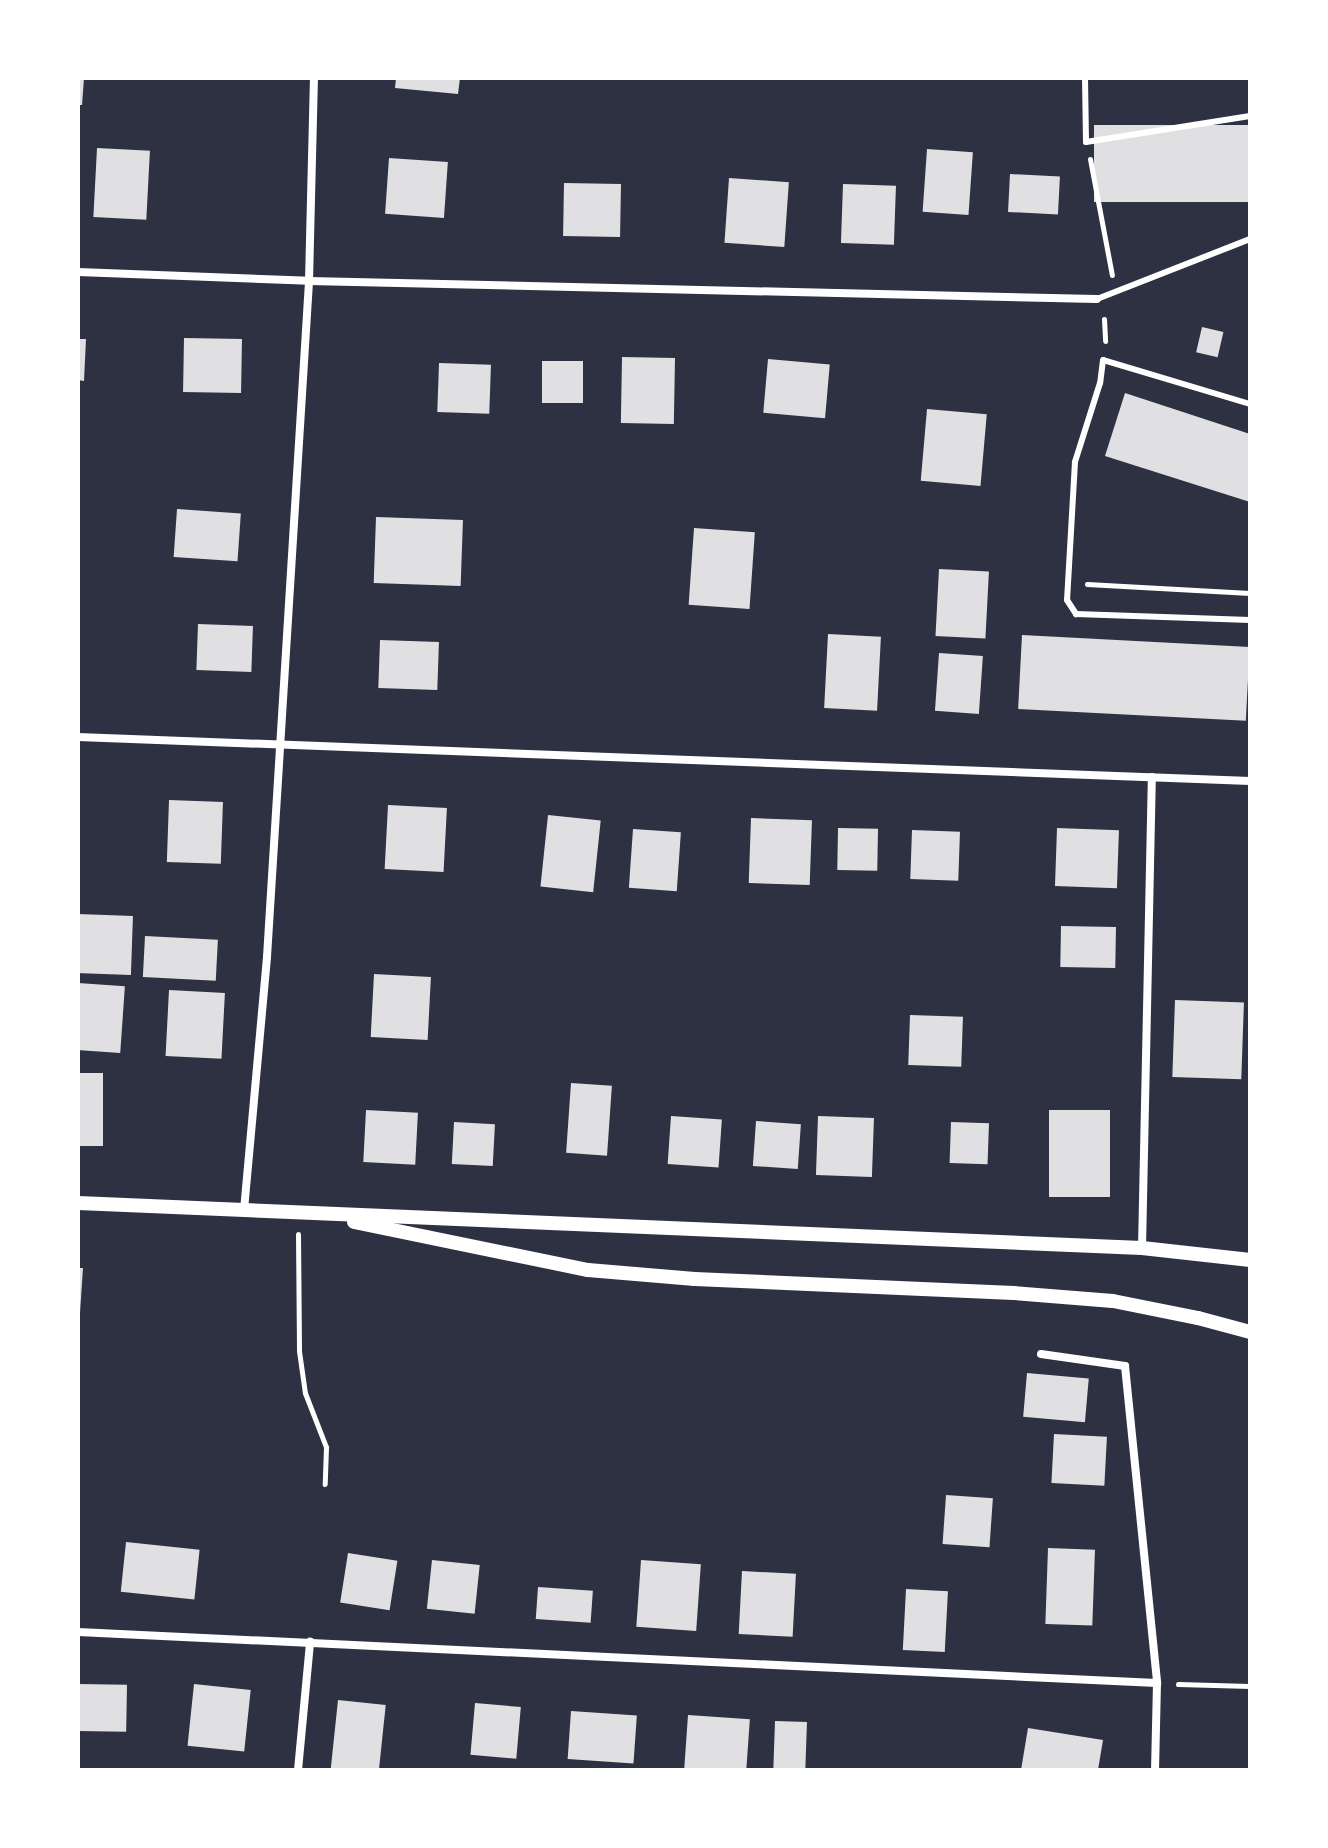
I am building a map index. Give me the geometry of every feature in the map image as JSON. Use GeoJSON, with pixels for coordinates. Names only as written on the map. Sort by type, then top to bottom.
{"type":"FeatureCollection","features":[{"type":"Feature","properties":{"kind":"street"},"geometry":{"type":"LineString","coordinates":[[244,1210],[267,957],[309,281],[314,78]]}},
{"type":"Feature","properties":{"kind":"street"},"geometry":{"type":"LineString","coordinates":[[78,272],[309,281],[1097,299]]}},
{"type":"Feature","properties":{"kind":"street"},"geometry":{"type":"LineString","coordinates":[[78,737],[280,747],[1250,781]]}},
{"type":"Feature","properties":{"kind":"street"},"geometry":{"type":"LineString","coordinates":[[1142,1248],[1152,777]]}},
{"type":"Feature","properties":{"kind":"street"},"geometry":{"type":"LineString","coordinates":[[78,1203],[1142,1248],[1250,1260]]}},
{"type":"Feature","properties":{"kind":"street"},"geometry":{"type":"LineString","coordinates":[[318,1214],[588,1270],[695,1279],[1014,1293],[1113,1301],[1250,1332]]}},
{"type":"Feature","properties":{"kind":"street"},"geometry":{"type":"LineString","coordinates":[[1041,1354],[1125,1366],[1157,1683],[1155,1770]]}},
{"type":"Feature","properties":{"kind":"street"},"geometry":{"type":"LineString","coordinates":[[78,1632],[1157,1683]]}},
{"type":"Feature","properties":{"kind":"street"},"geometry":{"type":"LineString","coordinates":[[298,1770],[310,1642]]}},
{"type":"Feature","properties":{"kind":"lane"},"geometry":{"type":"LineString","coordinates":[[1085,78],[1086,142],[1250,116]]}},
{"type":"Feature","properties":{"kind":"lane"},"geometry":{"type":"LineString","coordinates":[[1097,299],[1250,239]]}},
{"type":"Feature","properties":{"kind":"lane"},"geometry":{"type":"LineString","coordinates":[[1250,404],[1103,360],[1100,383],[1075,462],[1067,600],[1076,614],[1250,620]]}},
{"type":"Feature","properties":{"kind":"path"},"geometry":{"type":"LineString","coordinates":[[1086,142],[1115,292]]}},
{"type":"Feature","properties":{"kind":"path"},"geometry":{"type":"LineString","coordinates":[[1097,299],[1105,322],[1103,360]]}},
{"type":"Feature","properties":{"kind":"path"},"geometry":{"type":"LineString","coordinates":[[1068,583],[1250,593]]}},
{"type":"Feature","properties":{"kind":"path"},"geometry":{"type":"LineString","coordinates":[[298,1212],[299,1351],[305,1393],[326,1447],[325,1484]]}},
{"type":"Feature","properties":{"kind":"path"},"geometry":{"type":"LineString","coordinates":[[1157,1683],[1250,1686]]}},
{"type":"Feature","properties":{"kind":"building"},"geometry":{"type":"Polygon","coordinates":[[[78,78],[84,78],[82,105],[78,105],[78,78]]]}},
{"type":"Feature","properties":{"kind":"building"},"geometry":{"type":"Polygon","coordinates":[[[396,78],[460,78],[458,94],[395,88],[396,78]]]}},
{"type":"Feature","properties":{"kind":"building"},"geometry":{"type":"Polygon","coordinates":[[[1094,125],[1250,125],[1250,202],[1094,202],[1094,125]]]}},
{"type":"Feature","properties":{"kind":"building"},"geometry":{"type":"Polygon","coordinates":[[[97,148],[150,151],[146,220],[93,217],[97,148]]]}},
{"type":"Feature","properties":{"kind":"building"},"geometry":{"type":"Polygon","coordinates":[[[927,149],[973,152],[968,215],[923,212],[927,149]]]}},
{"type":"Feature","properties":{"kind":"building"},"geometry":{"type":"Polygon","coordinates":[[[389,158],[448,162],[444,218],[385,214],[389,158]]]}},
{"type":"Feature","properties":{"kind":"building"},"geometry":{"type":"Polygon","coordinates":[[[1010,174],[1060,177],[1058,215],[1008,212],[1010,174]]]}},
{"type":"Feature","properties":{"kind":"building"},"geometry":{"type":"Polygon","coordinates":[[[729,178],[789,182],[784,247],[724,243],[729,178]]]}},
{"type":"Feature","properties":{"kind":"building"},"geometry":{"type":"Polygon","coordinates":[[[564,183],[621,184],[620,237],[563,236],[564,183]]]}},
{"type":"Feature","properties":{"kind":"building"},"geometry":{"type":"Polygon","coordinates":[[[843,184],[896,186],[894,245],[841,243],[843,184]]]}},
{"type":"Feature","properties":{"kind":"building"},"geometry":{"type":"Polygon","coordinates":[[[1202,327],[1223,332],[1218,357],[1196,352],[1202,327]]]}},
{"type":"Feature","properties":{"kind":"building"},"geometry":{"type":"Polygon","coordinates":[[[184,338],[242,339],[241,393],[183,392],[184,338]]]}},
{"type":"Feature","properties":{"kind":"building"},"geometry":{"type":"Polygon","coordinates":[[[78,339],[86,339],[84,381],[78,380],[78,339]]]}},
{"type":"Feature","properties":{"kind":"building"},"geometry":{"type":"Polygon","coordinates":[[[622,357],[675,358],[674,424],[621,423],[622,357]]]}},
{"type":"Feature","properties":{"kind":"building"},"geometry":{"type":"Polygon","coordinates":[[[768,359],[830,364],[825,418],[763,413],[768,359]]]}},
{"type":"Feature","properties":{"kind":"building"},"geometry":{"type":"Polygon","coordinates":[[[542,361],[583,361],[583,403],[542,403],[542,361]]]}},
{"type":"Feature","properties":{"kind":"building"},"geometry":{"type":"Polygon","coordinates":[[[439,363],[491,365],[489,414],[437,412],[439,363]]]}},
{"type":"Feature","properties":{"kind":"building"},"geometry":{"type":"Polygon","coordinates":[[[1125,393],[1250,434],[1250,502],[1105,456],[1125,393]]]}},
{"type":"Feature","properties":{"kind":"building"},"geometry":{"type":"Polygon","coordinates":[[[927,409],[987,414],[980,486],[921,481],[927,409]]]}},
{"type":"Feature","properties":{"kind":"building"},"geometry":{"type":"Polygon","coordinates":[[[177,509],[241,513],[237,561],[174,557],[177,509]]]}},
{"type":"Feature","properties":{"kind":"building"},"geometry":{"type":"Polygon","coordinates":[[[376,517],[463,520],[461,586],[374,583],[376,517]]]}},
{"type":"Feature","properties":{"kind":"building"},"geometry":{"type":"Polygon","coordinates":[[[694,528],[755,532],[749,609],[689,605],[694,528]]]}},
{"type":"Feature","properties":{"kind":"building"},"geometry":{"type":"Polygon","coordinates":[[[939,569],[989,572],[985,639],[935,636],[939,569]]]}},
{"type":"Feature","properties":{"kind":"building"},"geometry":{"type":"Polygon","coordinates":[[[198,624],[253,626],[251,672],[196,670],[198,624]]]}},
{"type":"Feature","properties":{"kind":"building"},"geometry":{"type":"Polygon","coordinates":[[[828,634],[881,637],[877,711],[824,708],[828,634]]]}},
{"type":"Feature","properties":{"kind":"building"},"geometry":{"type":"Polygon","coordinates":[[[1022,635],[1250,647],[1246,721],[1018,709],[1022,635]]]}},
{"type":"Feature","properties":{"kind":"building"},"geometry":{"type":"Polygon","coordinates":[[[380,640],[439,642],[437,690],[378,688],[380,640]]]}},
{"type":"Feature","properties":{"kind":"building"},"geometry":{"type":"Polygon","coordinates":[[[939,653],[983,656],[979,714],[935,711],[939,653]]]}},
{"type":"Feature","properties":{"kind":"building"},"geometry":{"type":"Polygon","coordinates":[[[169,800],[223,802],[221,864],[167,862],[169,800]]]}},
{"type":"Feature","properties":{"kind":"building"},"geometry":{"type":"Polygon","coordinates":[[[388,805],[447,808],[444,872],[385,869],[388,805]]]}},
{"type":"Feature","properties":{"kind":"building"},"geometry":{"type":"Polygon","coordinates":[[[548,815],[601,821],[593,892],[540,887],[548,815]]]}},
{"type":"Feature","properties":{"kind":"building"},"geometry":{"type":"Polygon","coordinates":[[[751,818],[812,820],[810,885],[749,883],[751,818]]]}},
{"type":"Feature","properties":{"kind":"building"},"geometry":{"type":"Polygon","coordinates":[[[838,828],[878,829],[877,871],[837,870],[838,828]]]}},
{"type":"Feature","properties":{"kind":"building"},"geometry":{"type":"Polygon","coordinates":[[[1057,828],[1119,830],[1117,888],[1055,886],[1057,828]]]}},
{"type":"Feature","properties":{"kind":"building"},"geometry":{"type":"Polygon","coordinates":[[[633,829],[681,832],[677,891],[629,888],[633,829]]]}},
{"type":"Feature","properties":{"kind":"building"},"geometry":{"type":"Polygon","coordinates":[[[912,830],[960,832],[958,881],[910,879],[912,830]]]}},
{"type":"Feature","properties":{"kind":"building"},"geometry":{"type":"Polygon","coordinates":[[[78,914],[133,916],[131,975],[78,973],[78,914]]]}},
{"type":"Feature","properties":{"kind":"building"},"geometry":{"type":"Polygon","coordinates":[[[1061,926],[1116,927],[1115,968],[1060,967],[1061,926]]]}},
{"type":"Feature","properties":{"kind":"building"},"geometry":{"type":"Polygon","coordinates":[[[145,936],[218,940],[216,981],[143,977],[145,936]]]}},
{"type":"Feature","properties":{"kind":"building"},"geometry":{"type":"Polygon","coordinates":[[[374,974],[431,977],[428,1040],[371,1037],[374,974]]]}},
{"type":"Feature","properties":{"kind":"building"},"geometry":{"type":"Polygon","coordinates":[[[78,983],[125,986],[120,1053],[78,1050],[78,983]]]}},
{"type":"Feature","properties":{"kind":"building"},"geometry":{"type":"Polygon","coordinates":[[[169,990],[225,993],[221,1059],[166,1056],[169,990]]]}},
{"type":"Feature","properties":{"kind":"building"},"geometry":{"type":"Polygon","coordinates":[[[1175,1000],[1244,1002],[1241,1079],[1172,1077],[1175,1000]]]}},
{"type":"Feature","properties":{"kind":"building"},"geometry":{"type":"Polygon","coordinates":[[[910,1015],[963,1017],[961,1067],[908,1065],[910,1015]]]}},
{"type":"Feature","properties":{"kind":"building"},"geometry":{"type":"Polygon","coordinates":[[[78,1073],[103,1073],[103,1146],[78,1146],[78,1073]]]}},
{"type":"Feature","properties":{"kind":"building"},"geometry":{"type":"Polygon","coordinates":[[[571,1083],[612,1086],[607,1156],[566,1153],[571,1083]]]}},
{"type":"Feature","properties":{"kind":"building"},"geometry":{"type":"Polygon","coordinates":[[[366,1110],[418,1113],[415,1165],[363,1162],[366,1110]]]}},
{"type":"Feature","properties":{"kind":"building"},"geometry":{"type":"Polygon","coordinates":[[[1049,1110],[1110,1110],[1110,1197],[1049,1197],[1049,1110]]]}},
{"type":"Feature","properties":{"kind":"building"},"geometry":{"type":"Polygon","coordinates":[[[671,1116],[722,1120],[719,1167],[668,1164],[671,1116]]]}},
{"type":"Feature","properties":{"kind":"building"},"geometry":{"type":"Polygon","coordinates":[[[818,1116],[874,1118],[872,1177],[816,1175],[818,1116]]]}},
{"type":"Feature","properties":{"kind":"building"},"geometry":{"type":"Polygon","coordinates":[[[756,1121],[801,1124],[798,1169],[753,1166],[756,1121]]]}},
{"type":"Feature","properties":{"kind":"building"},"geometry":{"type":"Polygon","coordinates":[[[454,1122],[495,1124],[493,1166],[452,1164],[454,1122]]]}},
{"type":"Feature","properties":{"kind":"building"},"geometry":{"type":"Polygon","coordinates":[[[951,1122],[989,1123],[988,1164],[950,1163],[951,1122]]]}},
{"type":"Feature","properties":{"kind":"building"},"geometry":{"type":"Polygon","coordinates":[[[78,1268],[83,1268],[80,1313],[78,1313],[78,1268]]]}},
{"type":"Feature","properties":{"kind":"building"},"geometry":{"type":"Polygon","coordinates":[[[1027,1373],[1089,1378],[1085,1422],[1023,1417],[1027,1373]]]}},
{"type":"Feature","properties":{"kind":"building"},"geometry":{"type":"Polygon","coordinates":[[[1054,1434],[1107,1437],[1104,1486],[1051,1483],[1054,1434]]]}},
{"type":"Feature","properties":{"kind":"building"},"geometry":{"type":"Polygon","coordinates":[[[946,1495],[993,1498],[989,1547],[943,1544],[946,1495]]]}},
{"type":"Feature","properties":{"kind":"building"},"geometry":{"type":"Polygon","coordinates":[[[126,1542],[200,1550],[194,1599],[121,1592],[126,1542]]]}},
{"type":"Feature","properties":{"kind":"building"},"geometry":{"type":"Polygon","coordinates":[[[1048,1548],[1095,1550],[1092,1626],[1045,1624],[1048,1548]]]}},
{"type":"Feature","properties":{"kind":"building"},"geometry":{"type":"Polygon","coordinates":[[[348,1553],[397,1561],[390,1610],[340,1602],[348,1553]]]}},
{"type":"Feature","properties":{"kind":"building"},"geometry":{"type":"Polygon","coordinates":[[[432,1560],[480,1565],[475,1614],[427,1609],[432,1560]]]}},
{"type":"Feature","properties":{"kind":"building"},"geometry":{"type":"Polygon","coordinates":[[[641,1560],[701,1564],[696,1631],[636,1627],[641,1560]]]}},
{"type":"Feature","properties":{"kind":"building"},"geometry":{"type":"Polygon","coordinates":[[[742,1571],[796,1574],[793,1637],[739,1634],[742,1571]]]}},
{"type":"Feature","properties":{"kind":"building"},"geometry":{"type":"Polygon","coordinates":[[[538,1587],[593,1591],[591,1623],[536,1619],[538,1587]]]}},
{"type":"Feature","properties":{"kind":"building"},"geometry":{"type":"Polygon","coordinates":[[[906,1589],[948,1591],[945,1652],[903,1650],[906,1589]]]}},
{"type":"Feature","properties":{"kind":"building"},"geometry":{"type":"Polygon","coordinates":[[[78,1684],[127,1685],[126,1732],[78,1731],[78,1684]]]}},
{"type":"Feature","properties":{"kind":"building"},"geometry":{"type":"Polygon","coordinates":[[[194,1684],[251,1690],[244,1752],[188,1746],[194,1684]]]}},
{"type":"Feature","properties":{"kind":"building"},"geometry":{"type":"Polygon","coordinates":[[[338,1700],[386,1705],[379,1770],[331,1770],[338,1700]]]}},
{"type":"Feature","properties":{"kind":"building"},"geometry":{"type":"Polygon","coordinates":[[[475,1703],[521,1707],[516,1759],[470,1755],[475,1703]]]}},
{"type":"Feature","properties":{"kind":"building"},"geometry":{"type":"Polygon","coordinates":[[[571,1711],[637,1716],[633,1763],[568,1759],[571,1711]]]}},
{"type":"Feature","properties":{"kind":"building"},"geometry":{"type":"Polygon","coordinates":[[[688,1715],[750,1719],[746,1770],[684,1770],[688,1715]]]}},
{"type":"Feature","properties":{"kind":"building"},"geometry":{"type":"Polygon","coordinates":[[[775,1721],[807,1722],[805,1770],[773,1770],[775,1721]]]}},
{"type":"Feature","properties":{"kind":"building"},"geometry":{"type":"Polygon","coordinates":[[[1028,1728],[1103,1740],[1098,1770],[1021,1770],[1028,1728]]]}}]}
